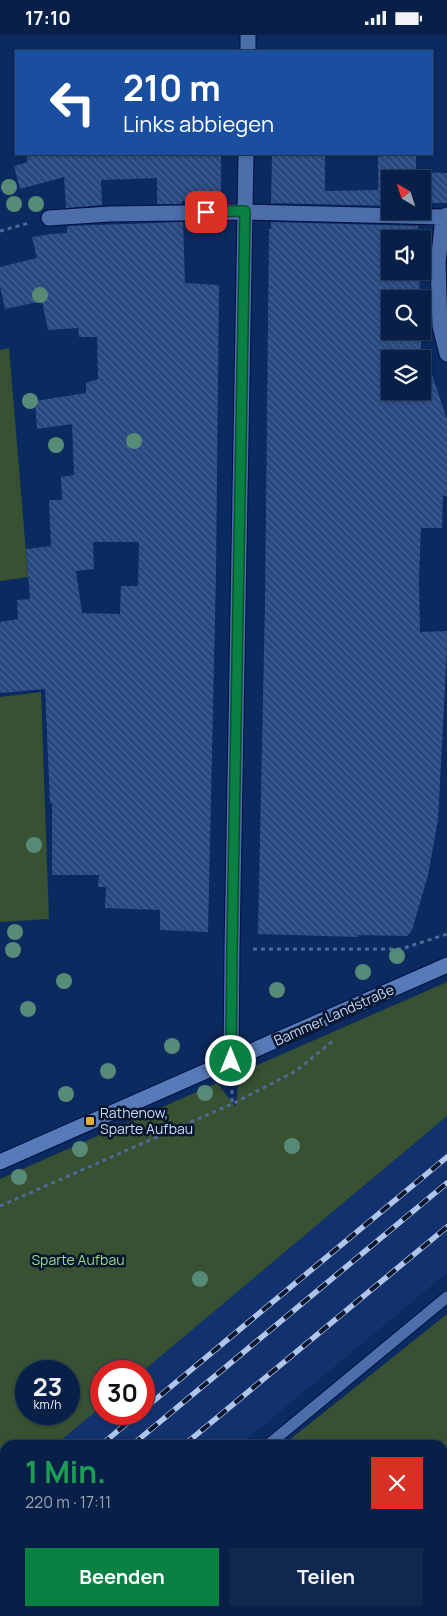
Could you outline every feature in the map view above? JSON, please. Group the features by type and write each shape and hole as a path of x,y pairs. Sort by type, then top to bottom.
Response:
{"main road":[{"name":"Bammer Landstraße","path":"0,1162 447,965"}],"street":[{"path":"248,35 248,50"},
{"path":"231,1061 246,155"},
{"path":"49,218 110,214 245,211 445,216 438,272 440,326 447,353"}],"lane":[{"path":"274,1440 447,1297"}],"path":[{"path":"0,231 49,218"},
{"path":"278,949 401,949 447,934"},
{"path":"0,1206 232,1104 296,1071 339,1036"}],"shaded area":[{"path":"447,1116 447,1273 246,1440 61,1440 90,1416 90,1425 155,1425 155,1361"}],"green space":[{"path":"9,348 28,577 0,581 0,350"},
{"path":"41,692 49,919 0,922 0,697"},
{"name":"Sparte Aufbau","path":"447,982 447,1116 155,1361 90,1360 90,1416 80,1424 80,1360 15,1360 15,1425 79,1425 61,1440 0,1440 0,1179 217,1083 236,1107 239,1073"},
{"path":"447,1314 447,1440 289,1440"}],"building":[{"path":"26,155 221,155 221,201 182,201 182,204 157,204 157,178 101,180 102,205 66,208 64,177 20,189 14,166 28,162"},
{"path":"272,155 325,155 325,191 378,190 378,155 416,155 416,170 381,170 381,206 271,203"},
{"path":"431,172 447,173 447,203 431,203"},
{"path":"183,222 185,283 219,285 216,573 208,932 160,930 160,910 105,908 106,887 98,887 99,875 52,875 52,803 50,803 45,689 0,693 0,622 18,619 17,600 30,599 26,549 51,546 49,500 62,500 61,477 74,475 72,424 37,429 35,401 86,393 86,383 98,379 97,337 79,337 78,328 48,330 42,301 5,309 0,286 0,267 37,258 32,237 67,233 67,226","holes":["93,542 139,542 138,586 121,586 120,614 82,613 76,571 94,569"]},
{"path":"271,222 418,226 418,230 381,230 381,280 420,280 419,290 381,290 381,340 421,340 421,350 381,350 381,400 431,400 431,372 447,419 447,497 443,495 442,528 421,528 419,578 420,632 447,631 438,820 428,875 412,930 407,936 358,935 358,937 258,934 265,603 269,229 271,229"}],"railway":[{"path":"155,1400 447,1157"},
{"path":"138,1440 447,1183"},
{"path":"190,1440 447,1227"},
{"path":"107,1440 125,1425"}],"place":[{"name":"Rathenow, Sparte Aufbau","path":"90,1121"}],"route":[{"path":"206,212 245,211 231,1061"}]}
